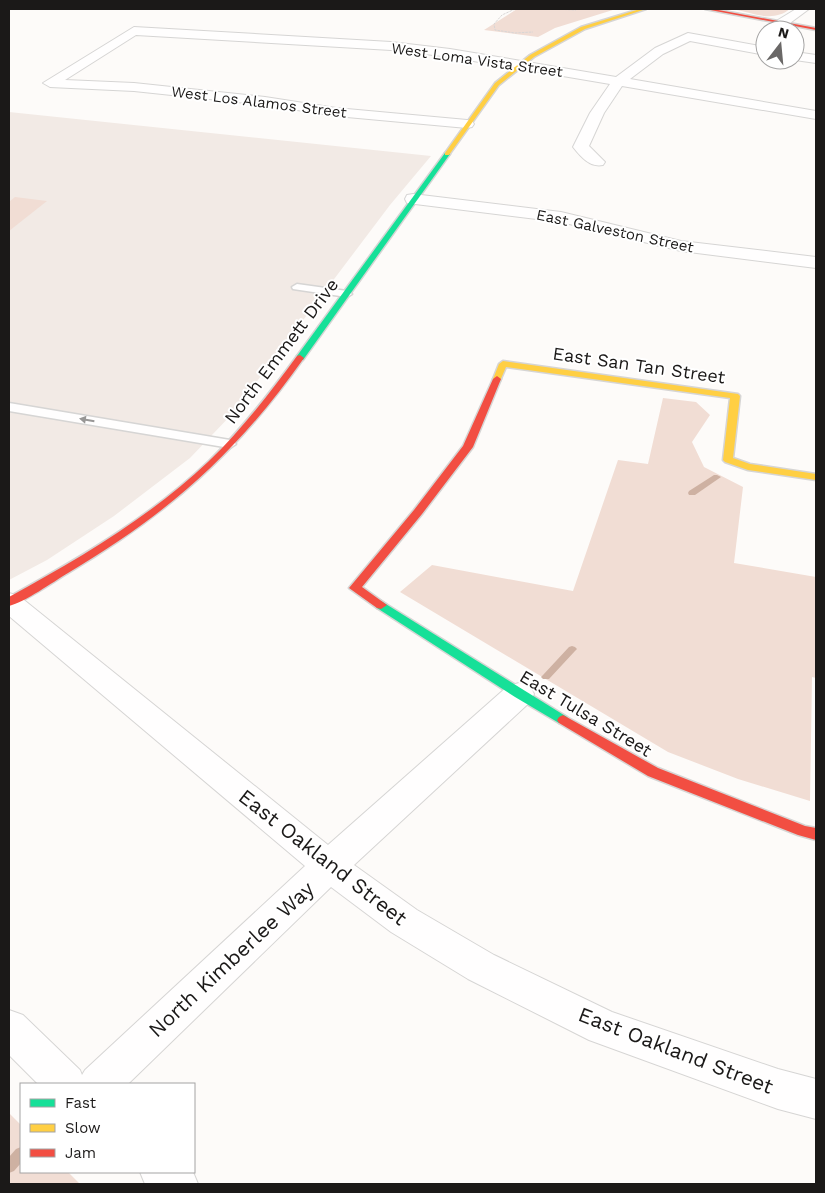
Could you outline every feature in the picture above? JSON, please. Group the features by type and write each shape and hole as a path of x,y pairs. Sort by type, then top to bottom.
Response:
{"street":[{"name":"North Emmett Drive","path":"9,602 49,582 120,535 185,487 230,444 274,394 497,84 519,65 553,41 593,23 644,9"},
{"path":"707,9 766,20"},
{"path":"786,20 803,9"},
{"name":"West Loma Vista Street","path":"50,83 134,31 391,46 450,53 816,115"},
{"path":"597,162 581,147 596,112 618,82 659,51 688,37 755,49"},
{"name":"West Los Alamos Street","path":"50,83 134,87 265,101 336,112 467,124"},
{"name":"East Galveston Street","path":"413,199 561,217 681,246 816,263"},
{"name":"East San Tan Street","path":"355,588 418,512 468,447 503,364 735,396 728,460 748,467 816,478"},
{"name":"East Tulsa Street","path":"355,588 520,694 653,772 803,831 816,834"},
{"name":"East Oakland Street","path":"9,602 329,866 404,921 481,967 604,1027 778,1089 816,1099"},
{"name":"North Kimberlee Way","path":"100,1083 329,866 520,694"},
{"path":"9,1028 65,1083"},
{"path":"163,1173 176,1184"}],"lane":[{"path":"297,287 347,294"},
{"path":"9,407 230,444"}],"path":[{"path":"515,9 497,20 494,24 495,30 516,33 571,32"}],"shaded area":[{"path":"517,9 616,9 555,28 538,37 484,30"},
{"path":"732,9 790,9 776,15 763,16"},
{"path":"9,112 431,156 390,205 233,413 190,458 114,516 47,560 9,580"},
{"path":"15,197 47,201 9,231 9,202"},
{"path":"663,398 696,402 710,415 692,442 704,467 743,487 734,563 816,577 816,678 812,677 810,801 738,779 668,752 400,592 432,565 573,591 618,460 648,464"},
{"path":"9,1113 20,1124 20,1173 69,1173 80,1184 9,1184"}],"waterway":[{"path":"692,493 717,477"},
{"path":"546,677 572,649"},
{"path":"9,1166 20,1155"}],"traffic: fast":[{"path":"300,358 447,154"},
{"path":"381,605 519,694 563,720"}],"traffic: slow":[{"path":"447,154 497,84 532,56 583,28 644,9"},
{"path":"497,379 503,364 735,396 728,460 748,467 816,477"}],"traffic: jam":[{"path":"707,9 816,29"},
{"path":"9,602 107,545 177,495 212,463 239,434 300,358"},
{"path":"381,605 355,588 418,512 468,447 497,379"},
{"path":"563,720 653,772 803,831 816,834"}]}
